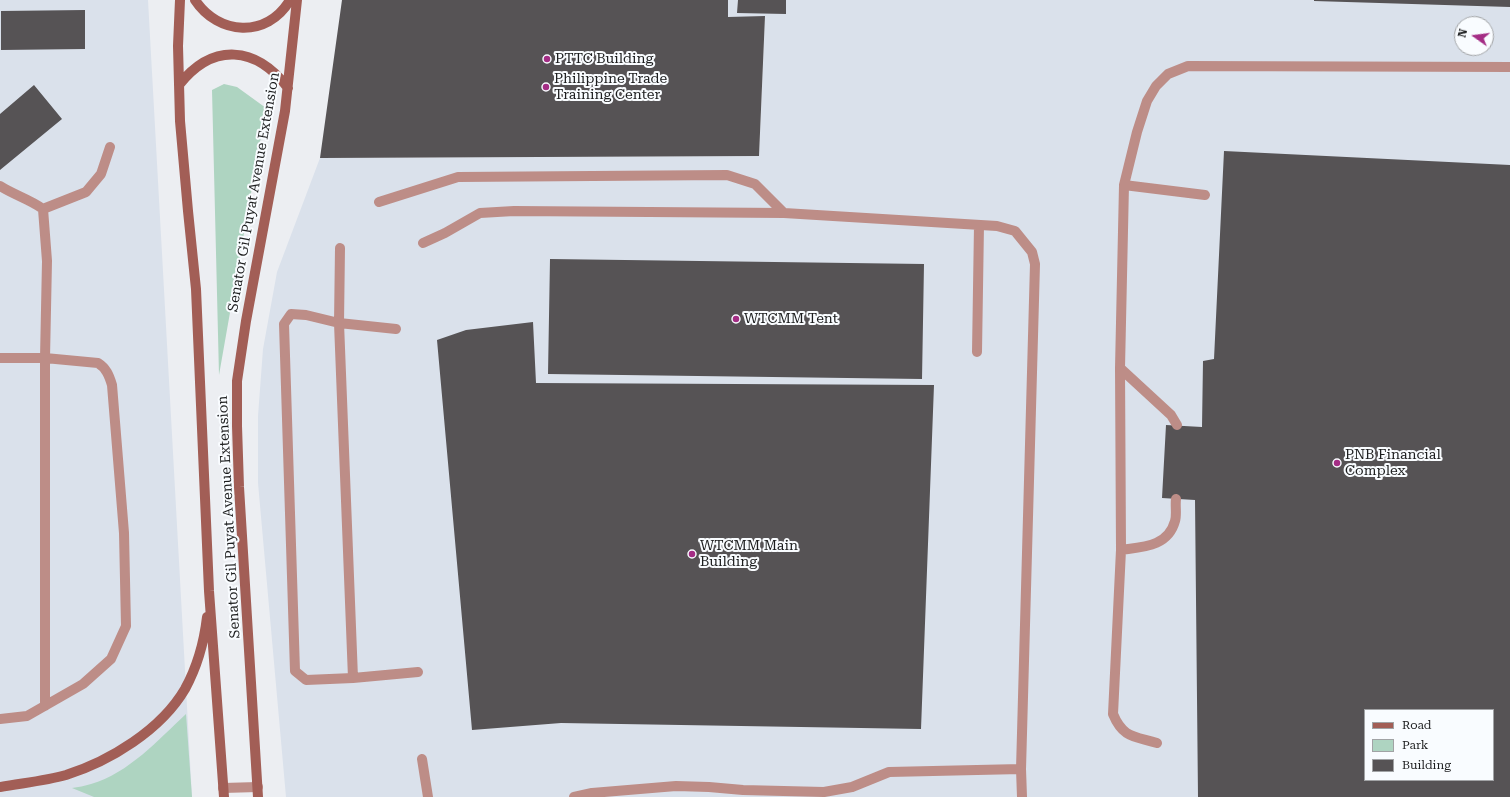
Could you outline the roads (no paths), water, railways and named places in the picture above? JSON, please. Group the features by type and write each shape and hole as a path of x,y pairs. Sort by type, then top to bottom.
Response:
{"main road":[{"name":"Senator Gil Puyat Avenue Extension","path":"180,0 179,85 184,166 196,289 209,591 223,792"},
{"path":"195,0 206,13 223,25 241,28 254,27 268,22 282,11 290,0"},
{"name":"Senator Gil Puyat Avenue Extension","path":"258,792 239,487 237,381 246,321 272,184 288,88 297,0"},
{"path":"179,85 185,77 201,64 219,56 238,55 264,64 280,78 288,88"},
{"path":"0,787 65,775 95,764 117,752 153,726 167,713 184,690 197,665 206,624 209,591"}],"lane":[{"path":"1157,743 1127,734 1118,725 1113,714 1121,550 1120,368 1124,185 1137,132 1147,101 1156,86 1168,74 1188,66 1510,67"},
{"path":"43,209 86,192 101,174 110,147"},
{"path":"380,202 458,177 728,175 755,184 784,213"},
{"path":"1124,185 1205,195"},
{"path":"0,186 18,196 32,201 43,209 47,261 45,358 45,706"},
{"path":"423,243 446,233 480,213 514,211 784,213 997,226 1015,230 1032,252 1035,264 1021,769 1022,797"},
{"path":"977,352 979,225"},
{"path":"340,248 339,322 353,678"},
{"path":"396,329 291,314 284,324 295,671 306,680 353,678 418,672"},
{"path":"0,358 45,358 98,363 103,366 110,378 112,385 124,533 126,626 111,659 83,684 27,716 0,719"},
{"path":"1120,368 1171,415 1177,425"},
{"path":"1121,550 1156,544 1168,534 1175,521 1176,499"},
{"path":"422,759 428,797"},
{"path":"574,797 676,786 743,790 824,792 852,786 889,772 1021,769"},
{"path":"852,786 853,797"},
{"path":"223,792 258,792"}],"place":[{"name":"PTTC Building","path":"547,59"},
{"name":"Philippine Trade Training Center","path":"546,87"},
{"name":"WTCMM Tent","path":"736,319"},
{"name":"PNB Financial Complex","path":"1337,463"},
{"name":"WTCMM Main Building","path":"692,554"}]}
